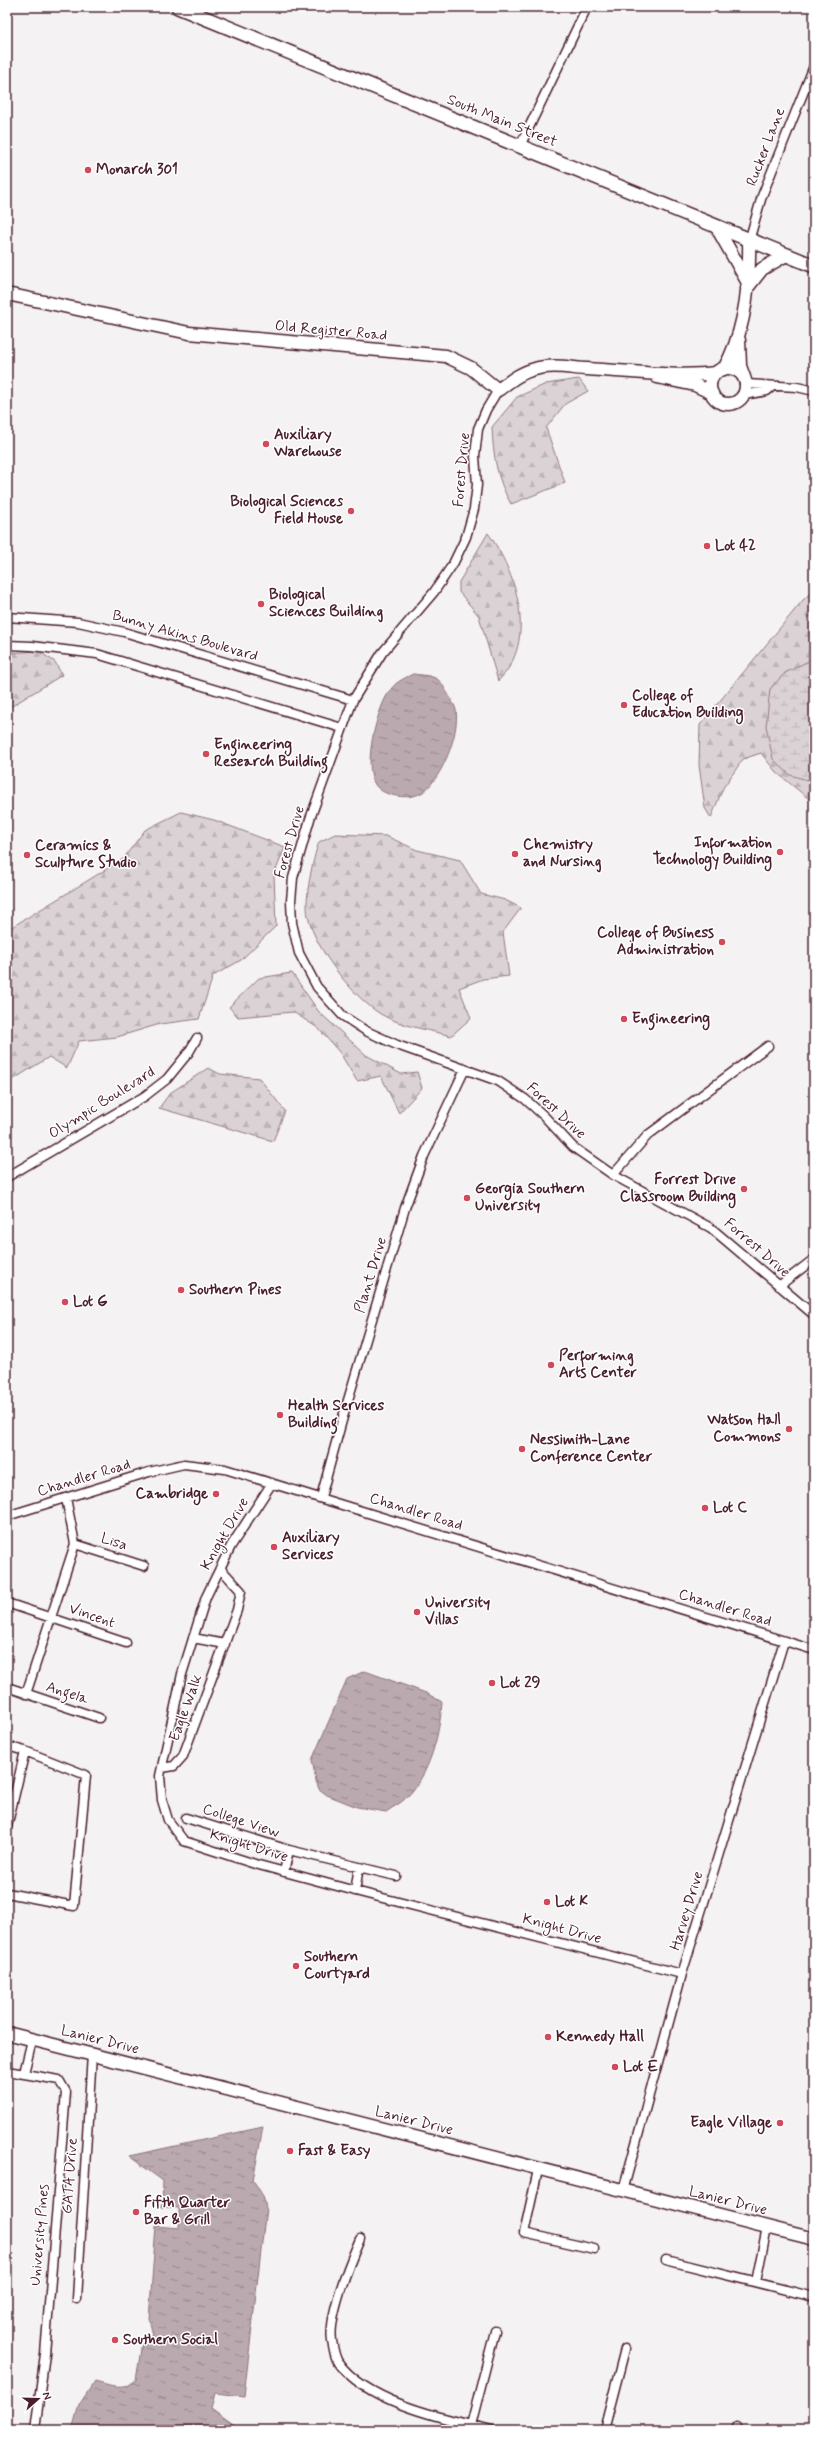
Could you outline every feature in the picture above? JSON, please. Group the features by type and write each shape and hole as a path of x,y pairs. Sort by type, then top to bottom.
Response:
{"main road":[{"name":"South Main Street","path":"178,7 814,266"}],"street":[{"path":"520,146 587,7"},
{"name":"Rucker Lane","path":"749,240 762,196 814,66"},
{"path":"716,226 747,285"},
{"path":"640,373 678,383 695,385 712,393 718,401 727,404 737,402 745,386 740,366 739,333 747,285 749,240"},
{"path":"747,285 762,269 786,255"},
{"name":"Old Register Road","path":"7,294 189,333 446,356 471,368 498,390"},
{"path":"712,393 711,382 720,371 739,333"},
{"path":"498,390 521,374 535,369 552,367 640,373 702,375 720,371 735,370 745,386 767,391 773,386 797,387 814,391"},
{"name":"Forest Drive","path":"498,390 486,410 478,429 475,456 477,485 474,509 466,537 453,564 434,592 382,653 353,700 342,728 310,819 293,878 291,901 292,923 299,953 317,987 343,1016 366,1031 397,1045 498,1080 524,1099 573,1147 613,1175"},
{"name":"Bunny Akins Boulevard","path":"7,617 78,622 124,632 353,700"},
{"path":"7,646 32,646 97,654 342,728"},
{"name":"Olympic Boulevard","path":"7,1176 145,1096 167,1079 189,1052 197,1038"},
{"path":"613,1175 648,1135 768,1046"},
{"name":"Plant Drive","path":"321,1497 343,1417 405,1208 424,1156 465,1069"},
{"name":"Forrest Drive","path":"613,1175 711,1228 814,1315"},
{"path":"779,1286 814,1259"},
{"name":"Chandler Road","path":"7,1516 149,1472 184,1464 225,1469 321,1497 814,1650"},
{"name":"Knight Drive","path":"272,1483 231,1546 206,1597 182,1674 160,1776 162,1800 168,1820 184,1841 284,1872 355,1891 682,1974"},
{"path":"26,1694 75,1544 66,1498"},
{"name":"Lisa","path":"75,1544 144,1566"},
{"name":"Eagle Walk","path":"162,1768 174,1766 183,1756 237,1610 241,1591 220,1568"},
{"name":"Vincent","path":"7,1603 126,1643"},
{"path":"193,1638 225,1644"},
{"name":"Harvey Drive","path":"623,2192 682,1974 784,1641"},
{"name":"Angela","path":"7,1687 99,1718"},
{"path":"7,1746 25,1751 86,1775 74,1906 7,1893"},
{"path":"7,1827 25,1751"},
{"name":"College View","path":"186,1818 289,1850 396,1876"},
{"name":"College View","path":"284,1872 289,1850"},
{"path":"355,1891 359,1867"},
{"name":"Lanier Drive","path":"7,2034 92,2054 623,2192 814,2239"},
{"path":"24,2073 32,2040"},
{"name":"GATA Drive","path":"77,2299 92,2054"},
{"name":"University Pines","path":"7,2071 59,2080 66,2092 45,2354 35,2430"},
{"path":"538,2170 524,2233 594,2249"},
{"path":"756,2282 767,2227"},
{"path":"360,2239 349,2265 333,2321 332,2340 338,2361 354,2377 376,2393 391,2400 405,2406 492,2430"},
{"path":"666,2260 814,2298"},
{"path":"471,2425 495,2331"},
{"path":"604,2430 625,2349"}],"green space":[{"path":"579,379 588,391 565,404 546,428 565,483 511,504 499,476 493,447 492,427 517,397 546,384"},
{"path":"488,533 507,567 514,586 519,607 520,627 518,646 510,665 498,681 479,616 459,592 459,582"},
{"path":"814,590 814,803 776,772 761,753 743,759 723,788 711,818 705,808 699,765 700,725 803,600"},
{"path":"38,651 55,662 62,675 7,709 7,653"},
{"path":"814,658 814,782 790,775 773,759 766,726 770,689 785,673"},
{"path":"181,812 214,820 285,847 274,875 276,926 241,960 213,976 199,1019 160,1024 117,1037 79,1041 67,1068 49,1057 14,1079 7,1075 7,930 123,859 145,830"},
{"path":"335,834 386,836 417,850 460,860 481,894 505,900 521,908 503,932 509,976 483,979 459,988 471,1018 451,1036 402,1023 386,1017 375,1010 362,1000 338,973 319,943 312,929 308,916 308,889 314,858 319,842"},
{"path":"292,973 319,1012 366,1055 401,1074 417,1072 422,1088 399,1113 381,1076 357,1081 340,1053 318,1028 293,1012 238,1017 229,1007 259,978"},
{"path":"208,1068 220,1074 259,1078 285,1111 273,1141 159,1108 170,1093"}],"water":[{"path":"413,674 430,676 439,680 455,706 457,720 448,754 437,777 423,792 407,797 394,796 383,792 373,781 370,769 372,740 380,710 391,689 401,680"},
{"path":"365,1671 426,1693 442,1702 436,1740 421,1778 406,1798 386,1812 357,1807 327,1795 319,1789 312,1760 347,1679"},
{"path":"263,2127 253,2180 263,2196 266,2208 244,2396 215,2393 211,2409 240,2430 72,2430 79,2405 95,2381 121,2386 136,2380 142,2343 153,2335 149,2319 156,2226 179,2228 179,2208 162,2207 163,2181 129,2156"}],"place":[{"name":"Monarch 301","path":"88,170"},
{"name":"Auxiliary Warehouse","path":"266,444"},
{"name":"Biological Sciences Field House","path":"351,511"},
{"name":"Lot 42","path":"707,546"},
{"name":"Biological Sciences Building","path":"261,604"},
{"name":"College of Education Building","path":"624,705"},
{"name":"Engineering Research Building","path":"206,754"},
{"name":"Information Technology Building","path":"780,852"},
{"name":"Chemistry and Nursing","path":"515,854"},
{"name":"Ceramics & Sculpture Studio","path":"27,855"},
{"name":"College of Business Administration","path":"722,942"},
{"name":"Engineering","path":"624,1019"},
{"name":"Forrest Drive Classroom Building","path":"744,1189"},
{"name":"Georgia Southern University","path":"467,1198"},
{"name":"Southern Pines","path":"181,1290"},
{"name":"Lot G","path":"65,1302"},
{"name":"Performing Arts Center","path":"551,1365"},
{"name":"Health Services Building","path":"280,1415"},
{"name":"Watson Hall Commons","path":"789,1429"},
{"name":"Nessimith-Lane Conference Center","path":"522,1449"},
{"name":"Cambridge","path":"216,1494"},
{"name":"Lot C","path":"705,1508"},
{"name":"Auxiliary Services","path":"274,1547"},
{"name":"University Villas","path":"417,1612"},
{"name":"Lot 29","path":"492,1683"},
{"name":"Lot K","path":"547,1902"},
{"name":"Southern Courtyard","path":"296,1966"},
{"name":"Kennedy Hall","path":"548,2037"},
{"name":"Lot E","path":"615,2067"},
{"name":"Eagle Village","path":"780,2123"},
{"name":"Fast & Easy","path":"290,2151"},
{"name":"Fifth Quarter Bar & Grill","path":"136,2212"},
{"name":"Southern Social","path":"115,2340"}]}
